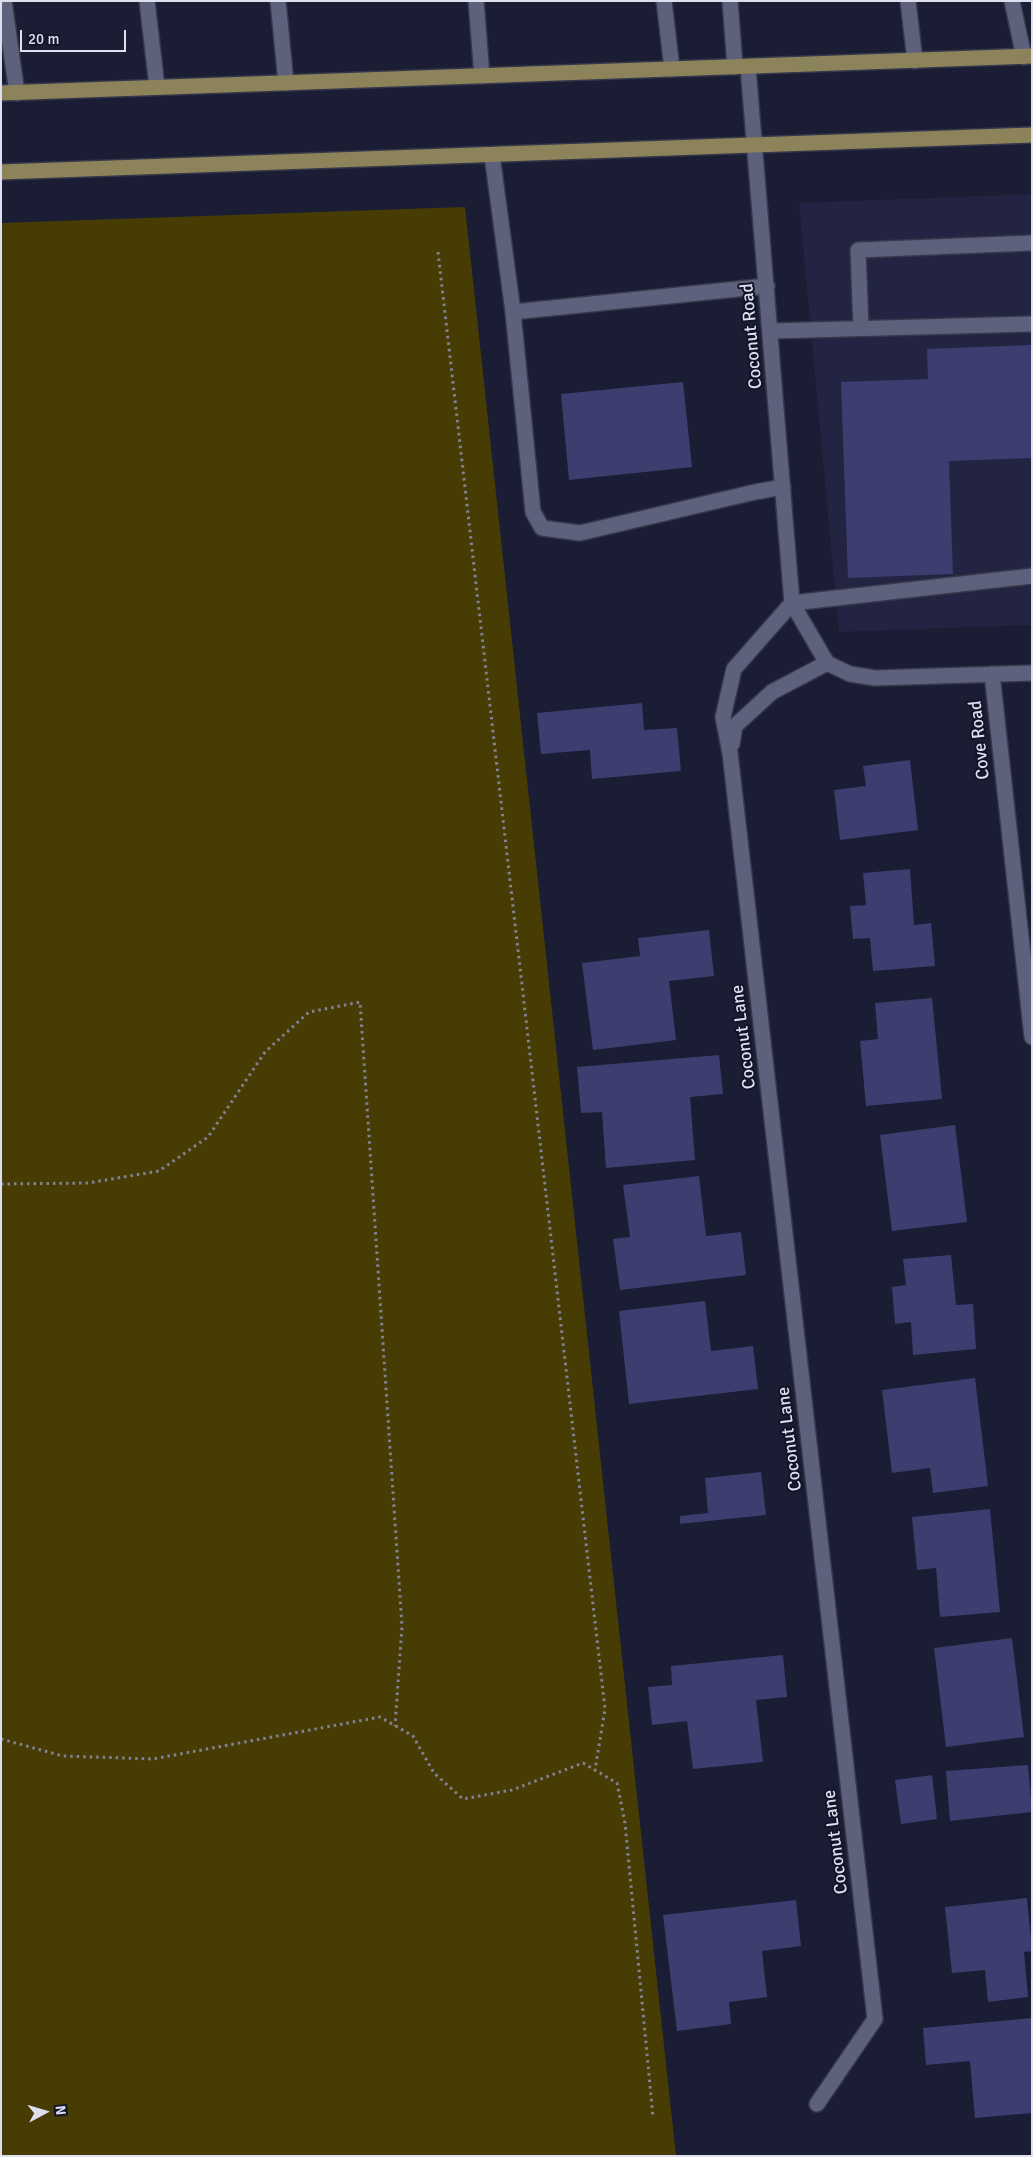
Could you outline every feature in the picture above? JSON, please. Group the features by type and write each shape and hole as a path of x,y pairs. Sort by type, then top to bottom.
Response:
{"main road":[{"path":"1,93 1028,56"},
{"path":"1,172 1032,135"}],"street":[{"path":"4,1 17,92"},
{"path":"147,1 157,87"},
{"path":"278,1 286,83"},
{"path":"476,1 482,76"},
{"path":"664,1 672,69"},
{"name":"Coconut Road","path":"730,1 755,145 792,603"},
{"path":"908,1 915,61"},
{"path":"1012,1 1028,56"},
{"path":"492,155 513,312 533,512 542,528 580,533 783,487"},
{"path":"861,328 858,250 1032,243"},
{"path":"513,312 767,286"},
{"path":"770,332 1032,324"},
{"path":"826,663 792,603 1032,576"},
{"name":"Coconut Lane","path":"792,603 734,669 723,717 730,753 875,2019 817,2104"},
{"name":"Coconut Lane","path":"730,753 735,726 772,692 826,663"},
{"name":"Cove Road","path":"826,663 850,674 876,678 992,674 1032,1037"},
{"path":"992,674 1032,673"}],"path":[{"path":"438,252 605,1709 595,1770"},
{"path":"1,1184 88,1183 159,1171 208,1137 264,1052 309,1012 360,1002 402,1626 394,1726"},
{"path":"1,1739 64,1756 153,1759 380,1717 413,1736 434,1773 463,1798 512,1790 583,1763 617,1783 625,1823 653,2117"}],"shaded area":[{"path":"1032,194 1032,625 839,632 799,203"},
{"path":"465,207 676,2156 1,2156 1,223"}],"building":[{"path":"1032,345 1032,458 949,461 953,574 848,578 841,382 928,379 927,349"},
{"path":"683,382 692,467 569,480 561,394"},
{"path":"642,703 644,730 677,728 681,771 592,779 590,750 541,754 537,713"},
{"path":"910,760 918,830 840,840 834,790 866,786 863,766"},
{"path":"910,869 914,925 931,923 935,966 873,971 870,938 853,939 850,906 866,905 863,873"},
{"path":"709,930 714,976 669,981 676,1040 593,1050 582,963 640,956 638,938"},
{"path":"932,998 942,1099 866,1106 860,1041 878,1039 875,1003"},
{"path":"719,1055 723,1094 690,1097 695,1160 606,1168 602,1112 581,1113 577,1067"},
{"path":"955,1125 967,1222 892,1231 880,1135"},
{"path":"699,1176 706,1236 741,1232 746,1275 620,1290 613,1239 630,1237 623,1185"},
{"path":"951,1255 956,1305 973,1304 976,1349 913,1355 911,1322 895,1324 892,1287 906,1285 903,1259"},
{"path":"705,1301 711,1351 753,1346 758,1389 629,1404 619,1311"},
{"path":"975,1378 988,1486 933,1493 930,1468 892,1473 882,1390"},
{"path":"761,1472 766,1515 680,1524 680,1516 708,1513 705,1478"},
{"path":"990,1509 1000,1612 940,1617 936,1568 917,1570 912,1517"},
{"path":"1012,1638 1024,1737 946,1747 934,1648"},
{"path":"783,1655 787,1697 756,1700 763,1762 693,1769 687,1721 652,1725 648,1687 672,1685 671,1666"},
{"path":"1028,1765 1032,1812 950,1821 946,1771"},
{"path":"932,1775 937,1819 901,1824 895,1780"},
{"path":"1027,1898 1032,1951 1024,1952 1028,1997 988,2002 985,1970 952,1973 945,1907"},
{"path":"796,1900 801,1946 762,1951 767,1997 729,2002 731,2024 677,2031 663,1915"},
{"path":"1032,2018 1032,2113 975,2118 970,2061 926,2065 923,2028"}]}
